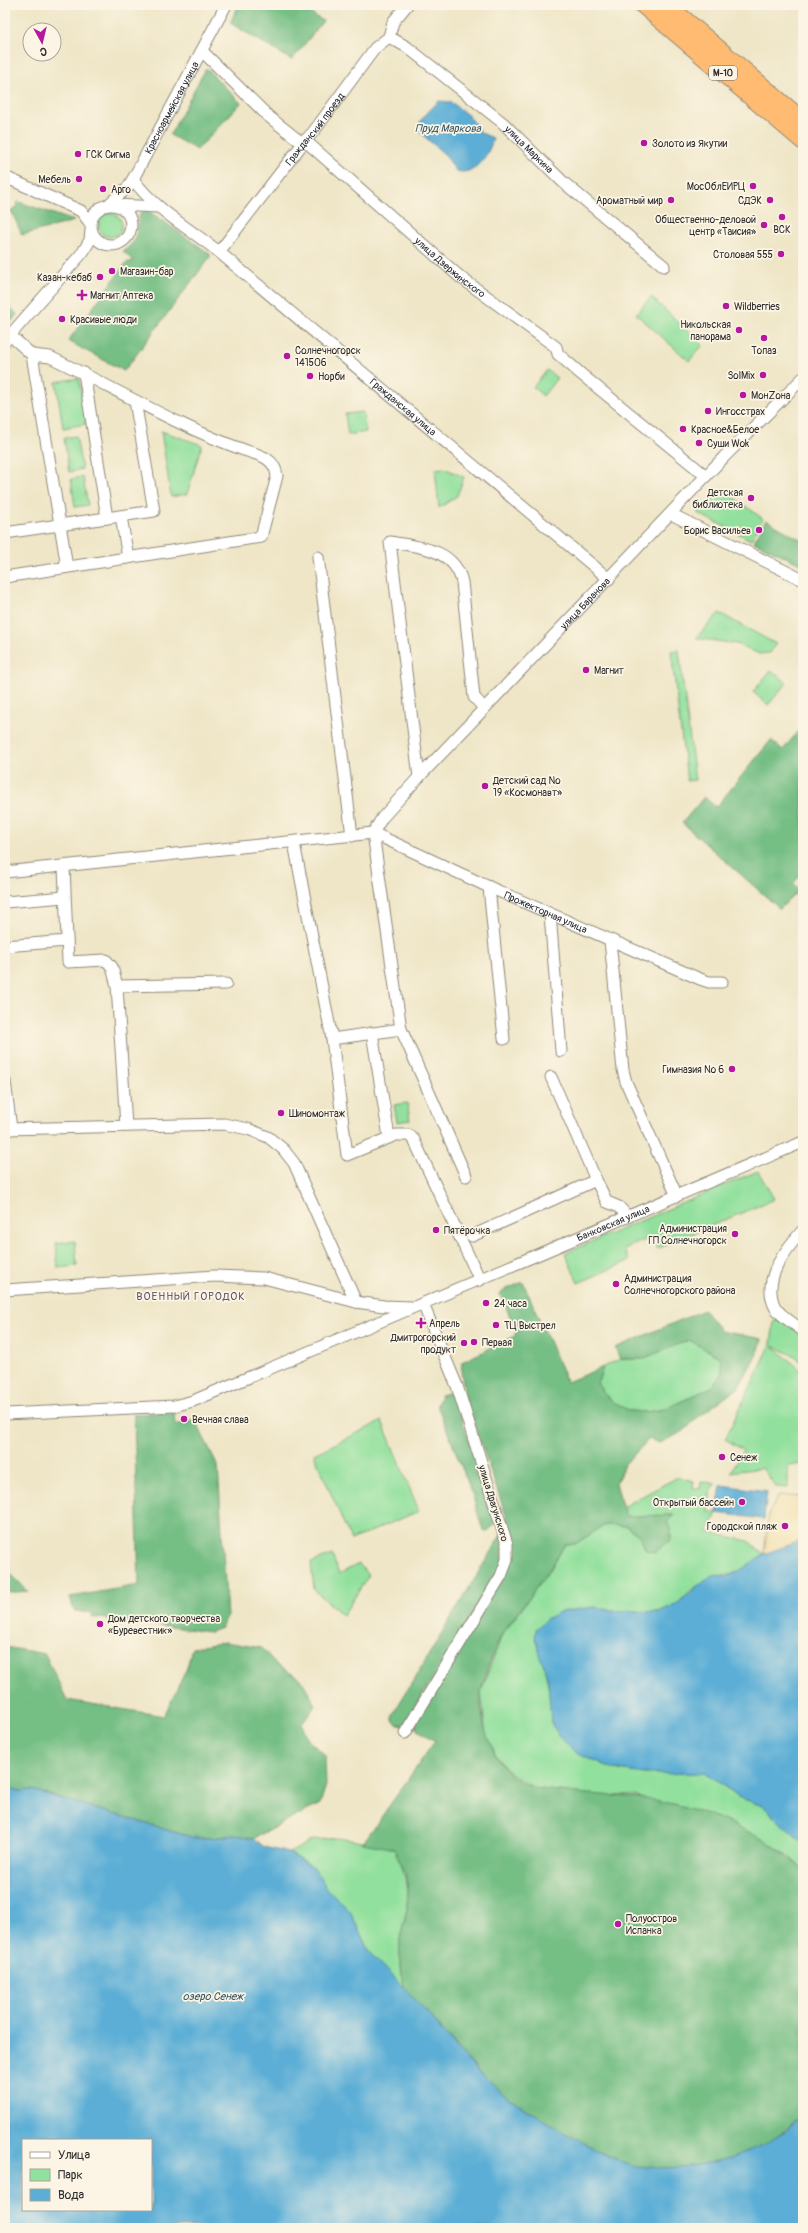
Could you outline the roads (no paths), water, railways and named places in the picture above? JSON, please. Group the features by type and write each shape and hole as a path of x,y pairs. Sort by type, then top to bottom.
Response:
{"highway":[{"name":"М-10","path":"643,5 803,141"},
{"name":"М-10","path":"667,5 803,121"}],"street":[{"name":"Красноармейская улица","path":"112,205 131,183 226,5"},
{"name":"Гражданский проезд","path":"219,252 314,131 375,48 389,37 393,22 407,5"},
{"name":"улица Маркина","path":"389,37 407,47 503,123 563,182 664,266"},
{"name":"улица Дзержинского","path":"202,51 268,116 296,139 310,144 460,277 556,346 558,354 581,374 706,476"},
{"path":"5,177 81,211 97,210 112,205 124,209 129,213"},
{"name":"Гражданская улица","path":"131,183 159,207 219,252 609,579"},
{"path":"83,252 105,244 117,244 127,237 131,226 129,213 131,183"},
{"path":"129,213 144,205 159,207"},
{"path":"129,213 144,205"},
{"path":"5,577 261,537 277,476 274,466 267,458 206,436 50,357 32,355 8,338 83,252 90,240 91,227 97,210"},
{"path":"81,211 98,240 105,244"},
{"path":"32,355 67,567"},
{"path":"84,373 107,518"},
{"name":"улица Баранова","path":"373,833 382,818 484,708 706,476 803,378"},
{"path":"5,533 154,511 135,401"},
{"path":"683,501 681,512 686,522"},
{"path":"671,514 803,580"},
{"path":"121,516 128,558"},
{"path":"419,777 390,542 431,549 450,559 456,565 462,582 474,697 484,708"},
{"path":"318,557 352,836"},
{"path":"5,872 64,867 373,833 401,1029 466,1176"},
{"name":"Прожекторная улица","path":"373,833 610,941 700,979 709,982 722,982"},
{"path":"294,842 332,1039 347,1155 389,1137 402,1134 409,1135 414,1140 480,1280"},
{"path":"64,867 68,962 106,960 112,966 117,986 126,1126"},
{"path":"489,887 504,1039"},
{"path":"5,902 65,897"},
{"path":"550,914 561,1051"},
{"path":"5,946 67,941"},
{"path":"610,941 623,1070 626,1082 676,1196"},
{"path":"117,986 226,984"},
{"path":"332,1039 401,1029"},
{"path":"372,1033 389,1137"},
{"path":"552,1076 596,1180 607,1202 619,1207 628,1217"},
{"path":"5,1081 8,1129 213,1123 248,1129 268,1137 283,1149 294,1163 356,1302"},
{"name":"Банковская улица","path":"5,1414 174,1406 187,1403 803,1142"},
{"path":"472,1236 596,1180"},
{"path":"803,1230 777,1266 771,1288 776,1308 803,1331"},
{"path":"5,1290 215,1276 264,1278 356,1302 384,1306 420,1305"},
{"name":"улица Драгунского","path":"405,1733 501,1576 507,1555 507,1544 457,1386 420,1305"}],"water":[{"name":"Пруд Маркова","path":"439,101 450,102 455,105 470,117 481,133 493,138 485,157 475,167 469,170 463,172 456,171 445,155 427,139 419,129 423,118"},
{"name":"Открытый бассейн","path":"721,1485 767,1491 764,1519 717,1513"},
{"path":"803,1540 803,1843 763,1806 741,1798 705,1773 644,1774 614,1769 574,1751 560,1737 551,1723 548,1680 535,1638 536,1629 546,1619 559,1612 595,1607 609,1610 659,1612 678,1603 706,1579 716,1575 725,1577 736,1573 764,1554"},
{"name":"озеро Сенеж","path":"5,1784 18,1791 33,1790 194,1838 212,1838 234,1835 254,1838 264,1847 289,1853 313,1867 327,1888 350,1911 368,1950 423,2008 466,2059 496,2088 526,2109 608,2157 635,2166 661,2168 693,2166 730,2158 765,2144 786,2131 803,2113 803,2228 5,2228"}],"place":[{"name":"Золото из Якутии","path":"644,143"},
{"name":"ГСК Сигма","path":"78,154"},
{"name":"Мебель","path":"79,179"},
{"name":"МосОблЕИРЦ","path":"753,186"},
{"name":"Арго","path":"103,189"},
{"name":"Ароматный мир","path":"671,200"},
{"name":"СДЭК","path":"770,200"},
{"name":"ВСК","path":"782,217"},
{"name":"Общественно-деловой центр «Таисия»","path":"764,225"},
{"name":"Столовая 555","path":"781,254"},
{"name":"Магазин-бар","path":"112,271"},
{"name":"Казан-кебаб","path":"100,277"},
{"name":"Магнит Аптека","path":"82,295"},
{"name":"Wildberries","path":"726,306"},
{"name":"Красивые люди","path":"62,319"},
{"name":"Никольская панорама","path":"739,330"},
{"name":"Топаз","path":"764,338"},
{"name":"Солнечногорск 141506","path":"287,356"},
{"name":"SolMix","path":"763,375"},
{"name":"Норби","path":"310,376"},
{"name":"МонZона","path":"743,395"},
{"name":"Ингосстрах","path":"708,411"},
{"name":"Красное&Белое","path":"683,429"},
{"name":"Суши Wok","path":"699,443"},
{"name":"Детская библиотека","path":"751,498"},
{"name":"Борис Васильев","path":"759,530"},
{"name":"Магнит","path":"586,670"},
{"name":"Детский сад № 19 «Космонавт»","path":"485,786"},
{"name":"Гимназия № 6","path":"732,1069"},
{"name":"Шиномонтаж","path":"281,1113"},
{"name":"Пятёрочка","path":"436,1230"},
{"name":"Администрация ГП Солнечногорск","path":"735,1234"},
{"name":"Администрация Солнечногорского района","path":"616,1284"},
{"name":"24 часа","path":"486,1303"},
{"name":"Апрель","path":"421,1323"},
{"name":"ТЦ Выстрел","path":"496,1325"},
{"name":"Первая","path":"474,1342"},
{"name":"Дмитрогорский продукт","path":"464,1343"},
{"name":"Вечная слава","path":"184,1419"},
{"name":"Сенеж","path":"722,1457"},
{"name":"Открытый бассейн","path":"742,1502"},
{"name":"Городской пляж","path":"785,1526"},
{"name":"Дом детского творчества «Буревестник»","path":"100,1624"},
{"name":"Полуостров Испанка","path":"618,1924"}],"district":[{"name":"ВОЕННЫЙ ГОРОДОК","path":"191,1296"}]}
